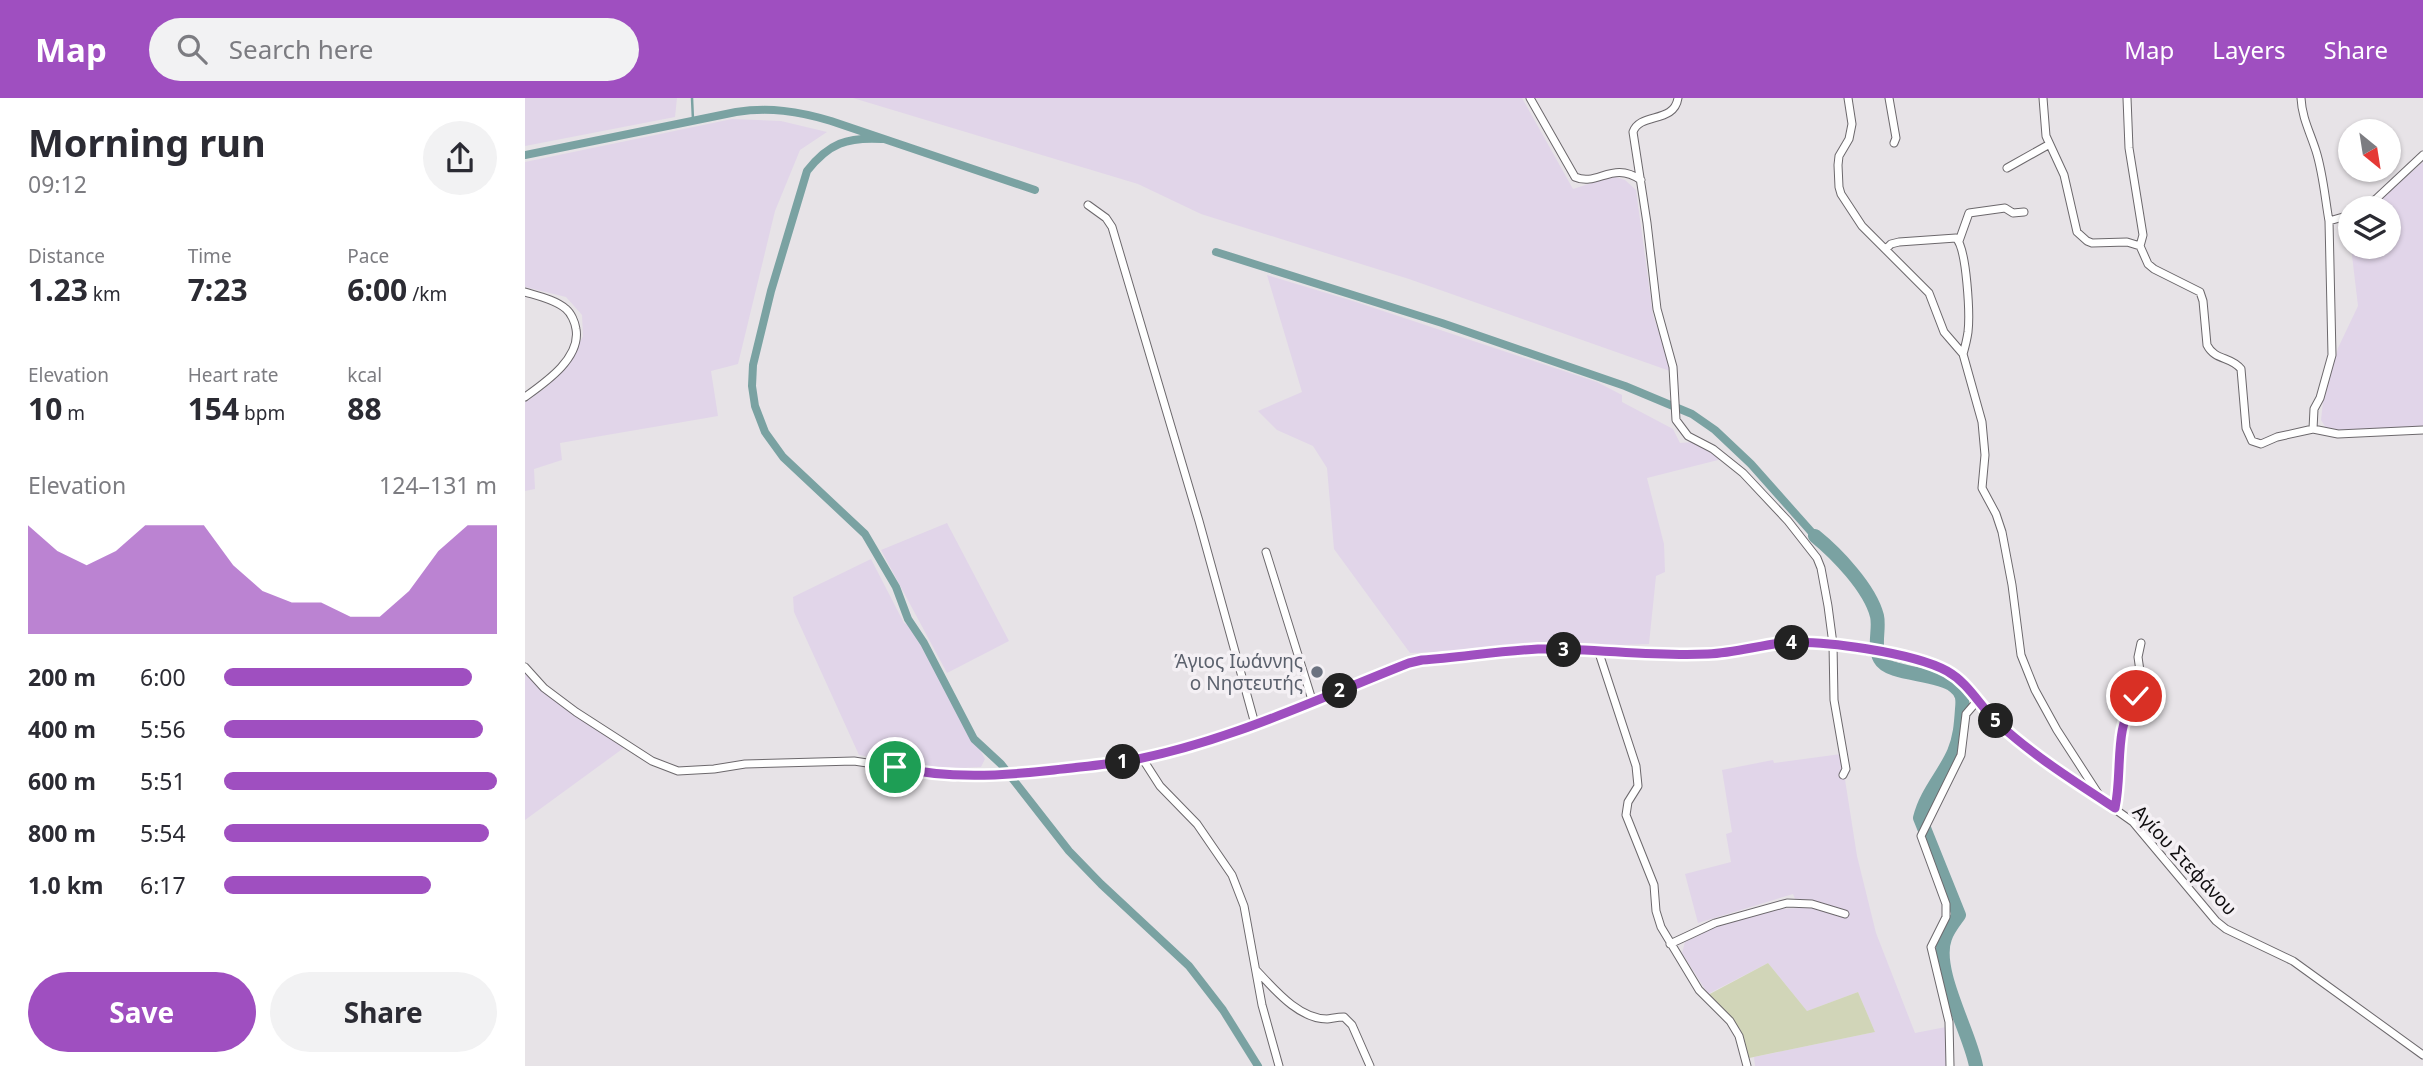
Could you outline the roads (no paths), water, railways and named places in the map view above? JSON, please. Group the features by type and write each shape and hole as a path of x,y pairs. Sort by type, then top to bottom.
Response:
{"street":[{"path":"1530,98 1575,177 1586,180 1617,172 1628,173 1641,180"},
{"path":"1678,98 1671,112 1639,124 1634,129 1658,319 1671,355 1677,420 1688,436 1713,449 1743,473 1788,521 1812,551 1821,568 1833,644 1834,700 1846,769 1843,775"},
{"path":"1848,98 1852,124 1849,139 1839,156 1839,187 1846,204 1862,226 1929,293 1944,332 1963,354 1982,422 1985,455 1982,488 2002,532 2013,584 2021,655 2035,690 2057,730 2101,799"},
{"path":"1889,98 1896,138 1894,143"},
{"path":"2043,98 2048,145 2064,174 2077,232 2092,243 2127,242 2140,246"},
{"path":"2127,98 2129,148 2143,235 2140,246 2148,264 2154,269 2200,292 2210,351 2219,357 2232,360 2241,369 2246,428 2252,440 2260,444 2277,437 2313,429 2338,434 2423,430"},
{"path":"2301,98 2304,121 2321,170 2329,221 2332,355 2314,410 2313,429"},
{"path":"2007,169 2048,145"},
{"path":"2379,196 2423,155"},
{"path":"1089,205 1106,218 1112,227 1199,521 1255,724"},
{"path":"1959,241 1969,213 2005,208 2013,213 2024,212"},
{"path":"2329,221 2338,218"},
{"path":"1886,249 1899,242 1957,238 1962,246 1964,261 1968,329 1963,354"},
{"path":"525,292 567,309 575,322 577,336 574,347 563,364 549,379 525,397"},
{"path":"1266,552 1313,703"},
{"name":"Αγίου Στεφάνου","path":"525,667 544,688 576,712 652,761 678,771 745,764 854,761 959,777 1015,775 1142,758 1255,724 1422,660 1537,649 1706,654 1783,643 1833,644 1888,654 1927,663 1947,671 1964,684 2001,726 2115,808 2143,833 2216,921 2226,929 2293,961 2423,1055"},
{"path":"2115,808 2121,737 2127,709 2136,696 2141,678 2138,657 2141,643"},
{"path":"1598,650 1639,780 1628,802 1626,815 1652,878 1658,919 1699,990 1730,1021 1739,1036 1747,1066"},
{"path":"1950,1066 1949,1022 1931,947 1946,917 1946,904 1921,836 1961,755 1966,714 1978,700"},
{"path":"1142,758 1160,786 1197,824 1232,874 1244,906 1262,1005 1279,1066"},
{"path":"1670,943 1715,923 1787,903 1812,904 1845,914"},
{"path":"1256,970 1290,1003 1307,1014 1327,1019 1345,1017 1352,1025 1370,1066"}],"waterway":[{"path":"692,98 693,120"},
{"path":"525,155 736,112 772,110 795,112 831,121 1035,190"},
{"path":"882,139 859,139 840,144 823,154 807,171 771,291 753,365 755,406 765,432 783,457 865,534 896,587 908,619 924,643 974,739 1001,764 1069,851 1189,966 1223,1010 1258,1066"},
{"path":"1216,252 1442,323 1625,386 1692,414 1715,430 1751,464 1815,536"},
{"path":"1815,536 1842,561 1873,605 1877,616 1877,649 1880,659 1893,668 1946,682 1962,696 1961,726 1956,747 1926,800 1920,818 1959,915 1945,938 1944,967 1976,1066"}],"place":[{"name":"Άγιος Ιωάννης ο Νηστευτής","path":"1317,672"}]}
